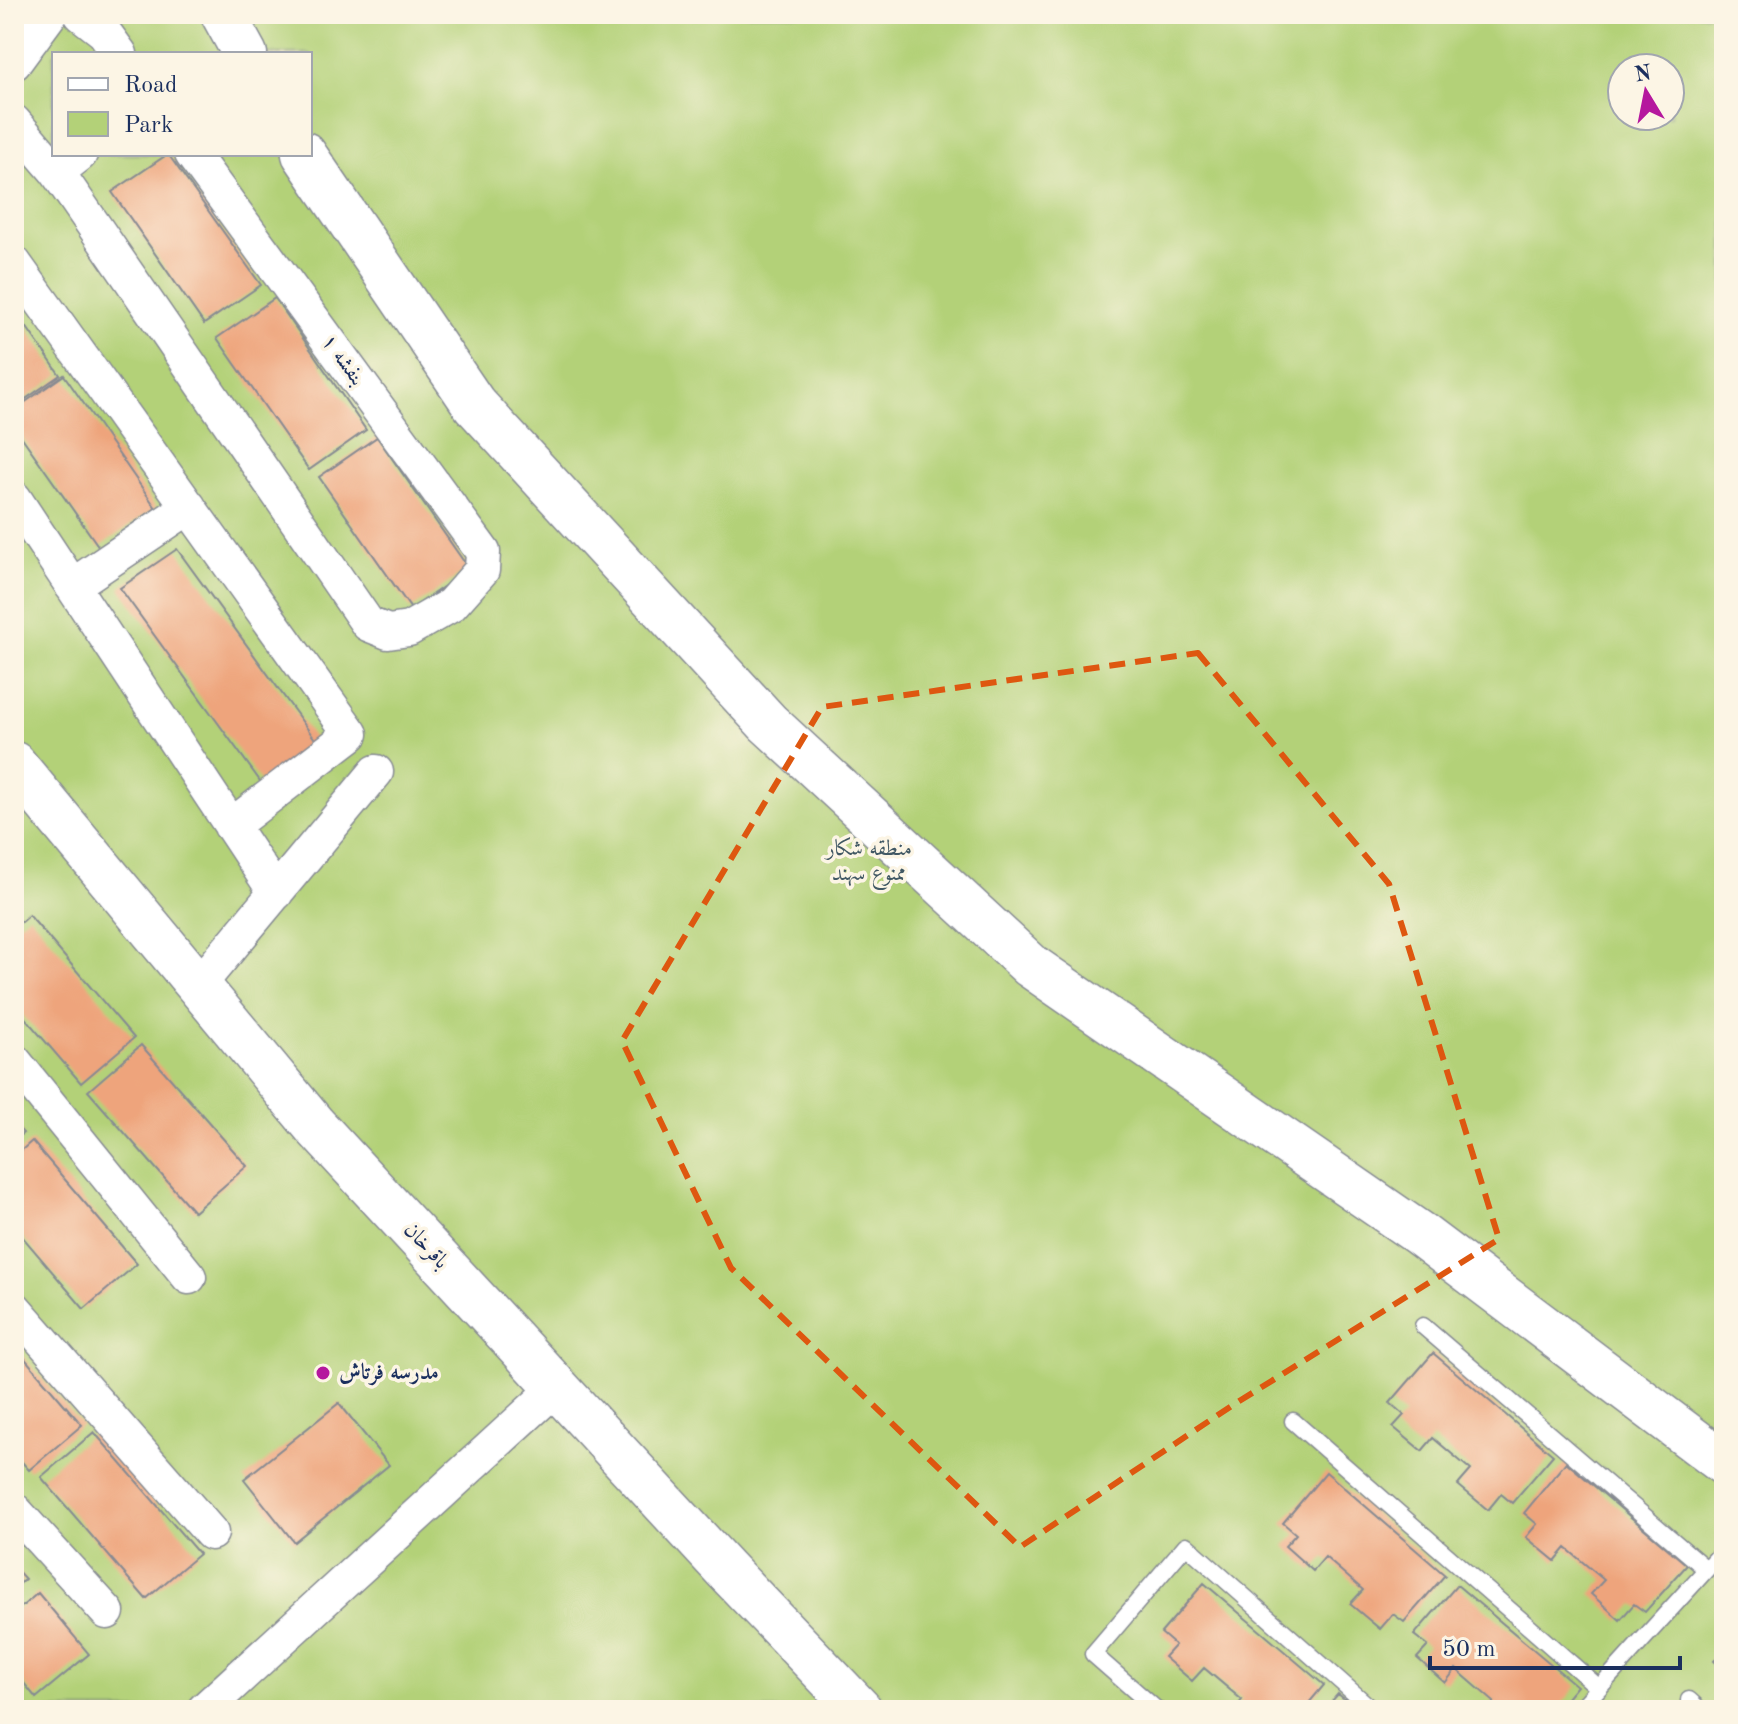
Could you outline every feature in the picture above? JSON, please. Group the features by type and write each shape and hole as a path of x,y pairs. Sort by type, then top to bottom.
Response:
{"street":[{"path":"14,63 50,14"},
{"path":"81,14 104,32 119,52"},
{"path":"223,14 244,52"},
{"path":"14,122 52,151"},
{"name":"بنفشه ۱","path":"68,163 368,624 388,632 409,629 451,605 482,570 483,552 193,156"},
{"path":"305,156 474,404 768,723 1031,966 1420,1234 1724,1463"},
{"path":"14,263 351,734 231,826"},
{"path":"14,498 276,893"},
{"path":"72,586 189,507"},
{"name":"باقرخان","path":"14,764 314,1125 860,1710"},
{"path":"198,986 376,772"},
{"path":"14,1061 189,1277"},
{"path":"14,1308 211,1533"},
{"path":"204,1710 557,1387"},
{"path":"14,1510 107,1612"}],"lane":[{"path":"1423,1326 1706,1569"},
{"path":"1293,1421 1599,1688"},
{"path":"1157,1710 1093,1654 1186,1545 1373,1710"},
{"path":"1579,1710 1724,1550"}],"highlighted area":[{"path":"1198,653 1389,884 1499,1239 1233,1405 1020,1547 731,1268 622,1041 822,707"}],"green space":[{"name":"منطقه شکار ممنوع سهند","path":"14,14 1724,14 1724,1710 14,1710"}],"building":[{"path":"169,156 261,285 204,324 112,192"},
{"path":"275,298 366,430 309,470 217,338"},
{"path":"14,309 60,375 14,407"},
{"path":"64,375 156,508 99,547 14,426 14,410"},
{"path":"377,437 469,569 411,609 319,477"},
{"path":"177,549 317,742 263,785 120,588"},
{"path":"29,915 134,1038 81,1083 14,1005 14,928"},
{"path":"141,1045 247,1166 194,1212 88,1091"},
{"path":"14,1123 23,1133 14,1140"},
{"path":"32,1141 137,1264 84,1309 14,1227 14,1157"},
{"path":"14,1346 82,1425 29,1470 14,1453"},
{"path":"1433,1353 1553,1455 1512,1503 1501,1494 1488,1510 1458,1485 1471,1470 1433,1438 1422,1451 1393,1427 1404,1415 1390,1403"},
{"path":"339,1403 389,1465 294,1542 244,1479"},
{"path":"94,1432 199,1554 146,1599 41,1477"},
{"path":"1566,1462 1687,1565 1645,1612 1634,1604 1620,1620 1591,1594 1604,1580 1566,1548 1555,1561 1526,1537 1537,1524 1524,1513"},
{"path":"1326,1472 1445,1575 1404,1622 1393,1614 1380,1629 1350,1604 1363,1590 1325,1557 1313,1571 1285,1546 1296,1534 1283,1523"},
{"path":"14,1567 25,1579 14,1589"},
{"path":"1204,1583 1324,1685 1303,1710 1234,1710 1242,1700 1204,1668 1192,1681 1164,1657 1175,1645 1161,1633"},
{"path":"1457,1585 1577,1686 1557,1710 1487,1710 1494,1702 1456,1669 1445,1683 1417,1658 1428,1646 1414,1635"},
{"path":"38,1593 89,1654 36,1698 14,1671 14,1613"},
{"path":"1724,1649 1724,1670 1714,1661"},
{"path":"1338,1694 1358,1710 1324,1710"}],"place":[{"name":"مدرسه فرتاش","path":"323,1373"}]}
